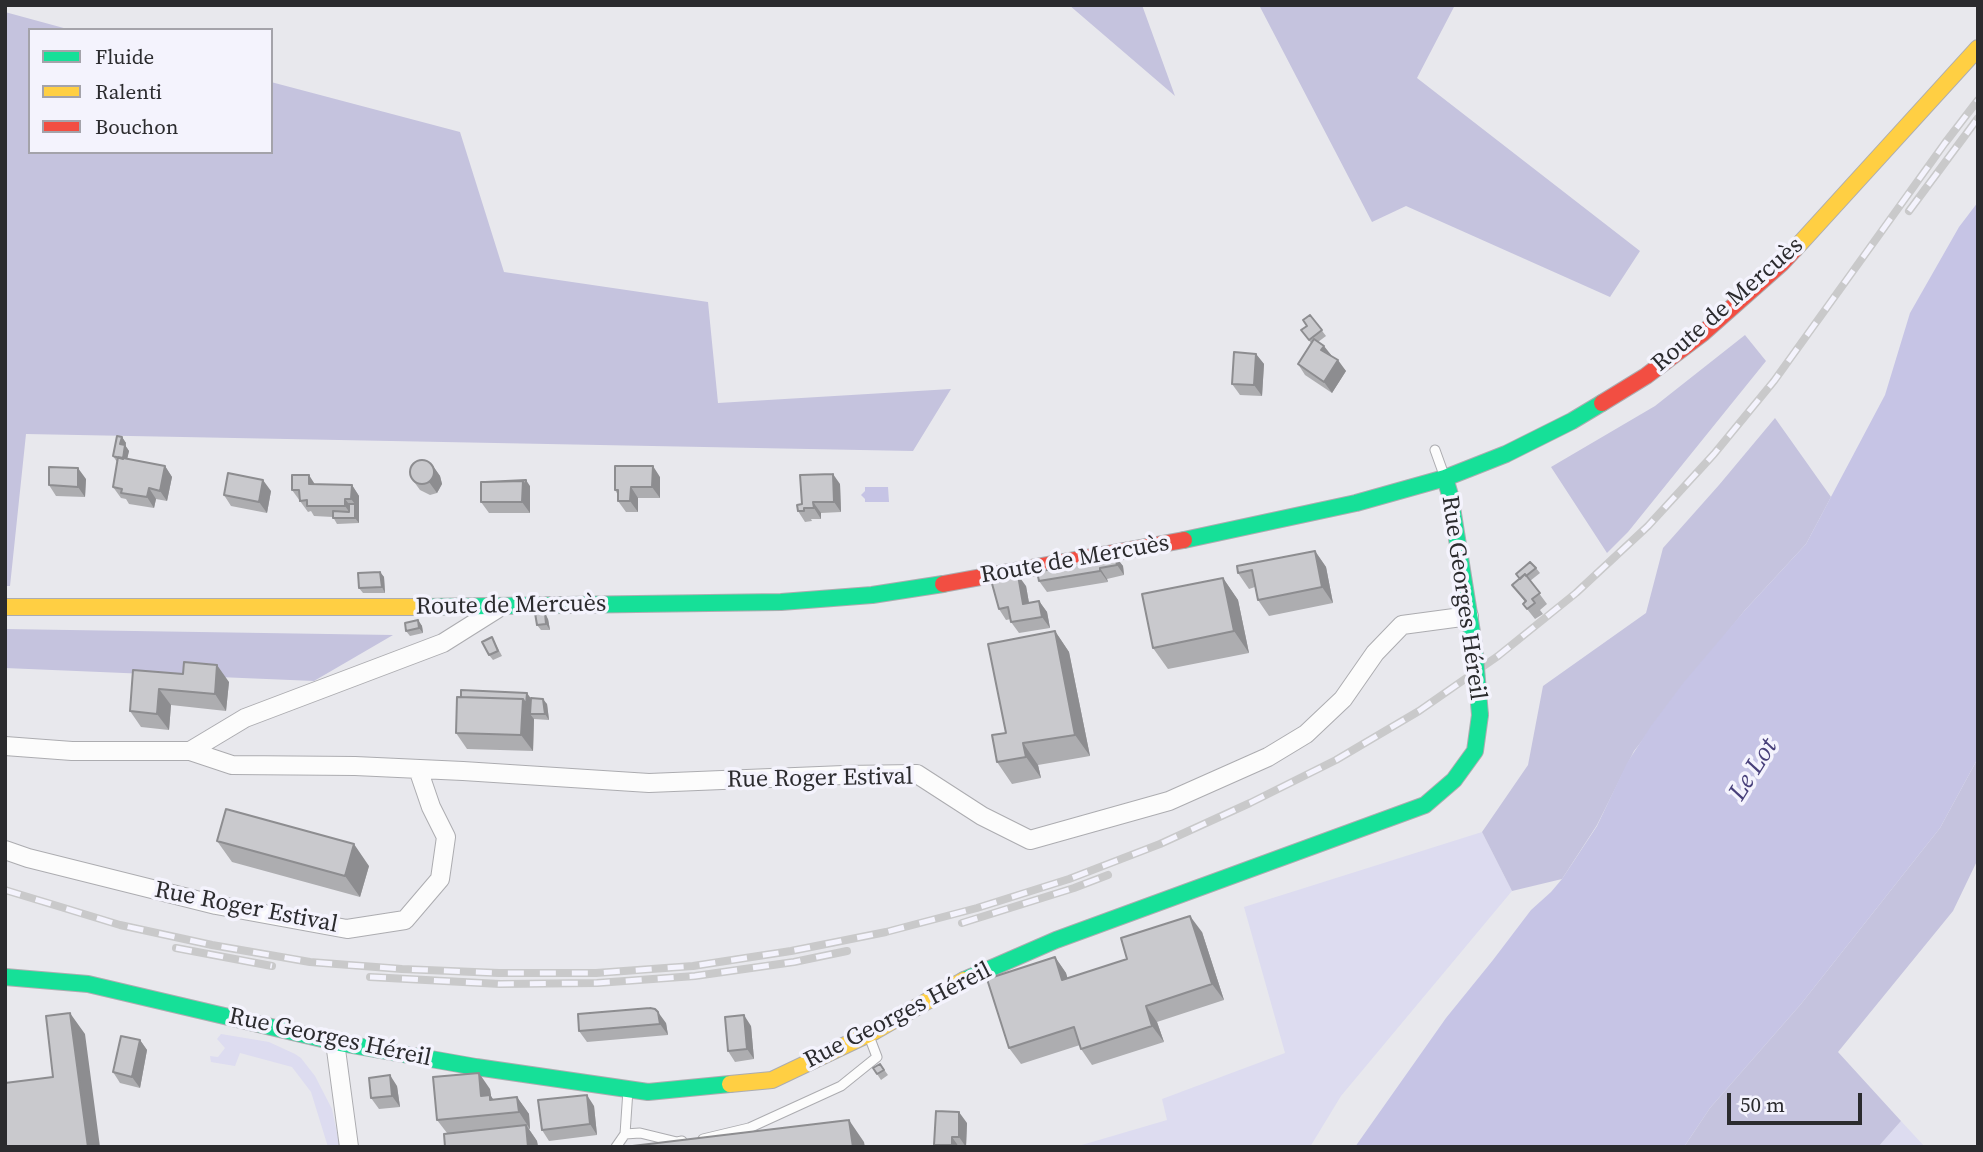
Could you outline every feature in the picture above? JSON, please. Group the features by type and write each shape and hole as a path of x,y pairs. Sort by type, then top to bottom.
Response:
{"main road":[{"name":"Route de Mercuès","path":"5,607 500,607 781,602 872,595 1220,533 1356,503 1445,478 1506,454 1572,421 1646,376 1703,333 1782,263 1978,48"},
{"name":"Rue Georges Héreil","path":"5,977 88,984 335,1042 476,1067 648,1092 772,1080 868,1034 963,980 1056,940 1424,805 1454,780 1475,751 1480,715 1474,645 1445,478"}],"street":[{"path":"190,751 245,718 443,643 500,607"},
{"name":"Rue Roger Estival","path":"5,746 72,751 190,751 232,765 418,769 649,783 917,774 982,816 1030,840 1169,801 1268,757 1306,734 1343,699 1375,653 1402,625 1469,616"},
{"name":"Rue Roger Estival","path":"5,850 216,905 347,929 405,920 440,879 446,837 430,807 418,769"},
{"path":"335,1042 349,1147"}],"lane":[{"path":"1435,450 1445,478"},
{"path":"625,1134 640,1133 677,1142 749,1128 841,1086 877,1057 868,1034"},
{"path":"616,1147 625,1134 628,1089"}],"shaded area":[{"path":"1069,5 1142,5 1175,96"},
{"path":"1259,5 1455,5 1417,78 1640,251 1610,297 1406,206 1372,222"},
{"path":"5,12 64,28 28,28 28,154 273,154 273,83 460,132 504,272 708,302 718,403 951,389 913,451 26,434 10,586 5,586"},
{"path":"1745,335 1766,361 1628,532 1607,553 1551,467 1655,406"},
{"path":"1775,418 1831,497 1806,544 1745,610 1634,751 1597,825 1562,879 1512,891 1482,832 1528,765 1543,686 1646,613 1663,548"},
{"path":"5,629 393,635 314,681 5,668"},
{"path":"1978,758 1978,859 1953,911 1838,1052 1901,1121 1878,1147 1684,1147 1710,1108 1801,1004 1940,828"},
{"path":"1482,832 1512,891 1341,1096 1310,1147 1075,1147 1167,1120 1162,1099 1285,1053 1244,907"},
{"path":"221,1034 269,1042 301,1058 315,1076 332,1109 340,1147 328,1147 311,1092 292,1067 240,1053 235,1066 211,1062 210,1056 218,1057 225,1048 217,1039"},
{"path":"1901,1121 1925,1147 1878,1147"}],"water":[{"name":"Le Lot","path":"1978,202 1978,758 1940,828 1801,1004 1710,1108 1684,1147 1355,1147 1446,1018 1531,910 1562,879 1597,826 1627,763 1651,726 1745,610 1806,544 1885,395 1910,313 1959,227"},
{"path":"865,487 888,487 889,502 865,502 861,495"}],"building":[{"path":"1310,315 1322,330 1309,340 1301,330 1307,326 1303,320"},
{"path":"1314,339 1324,346 1321,350 1338,360 1324,382 1298,364"},
{"path":"1234,352 1256,354 1254,385 1232,384"},
{"path":"117,436 122,437 120,444 125,445 123,459 113,456"},
{"path":"118,457 165,466 160,491 149,488 147,497 121,493 122,489 113,487"},
{"path":"422,460 430,464 434,472 430,480 422,484 414,480 410,472 414,464"},
{"path":"615,466 653,466 652,487 631,487 630,501 618,501"},
{"path":"49,467 78,468 78,487 49,485"},
{"path":"228,473 263,480 259,502 224,495"},
{"path":"833,474 834,502 813,502 814,508 798,511 797,505 802,504 800,475"},
{"path":"292,475 309,475 309,484 352,485 351,499 345,499 345,506 307,506 307,500 300,501 299,490 292,490"},
{"path":"523,481 522,502 481,502 481,482"},
{"path":"349,504 355,504 355,518 333,518 333,511 349,512"},
{"path":"1315,551 1322,587 1258,600 1252,570 1238,573 1237,566"},
{"path":"1115,556 1117,565 1100,568 1100,571 1039,581 1037,572"},
{"path":"1530,562 1536,568 1520,579 1516,574"},
{"path":"380,572 382,587 359,588 358,573"},
{"path":"1525,574 1540,593 1532,599 1535,603 1527,609 1523,604 1526,601 1512,585"},
{"path":"1018,575 1023,604 1039,601 1042,617 1011,622 1008,607 999,609 991,580"},
{"path":"1223,578 1234,631 1153,648 1142,594"},
{"path":"535,613 545,613 546,624 537,625"},
{"path":"418,620 419,628 406,631 405,623"},
{"path":"1055,631 1075,735 1023,743 1026,757 997,762 992,735 1006,733 988,644"},
{"path":"492,637 498,651 489,655 482,642"},
{"path":"184,662 217,665 215,694 159,689 157,714 130,711 133,670 183,674"},
{"path":"461,690 527,693 526,705 523,699 461,697"},
{"path":"457,697 523,699 521,735 456,733"},
{"path":"531,698 543,699 545,714 530,714"},
{"path":"226,809 354,844 345,876 217,841"},
{"path":"1190,916 1212,984 1146,1006 1152,1026 1081,1049 1074,1027 1009,1048 987,979 1055,957 1062,980 1127,959 1121,938"},
{"path":"650,1008 658,1012 660,1024 579,1031 578,1014"},
{"path":"70,1013 88,1147 5,1147 5,1083 53,1077 46,1016"},
{"path":"744,1015 747,1049 728,1051 725,1017"},
{"path":"121,1036 140,1040 132,1077 113,1072"},
{"path":"880,1064 884,1070 877,1074 873,1068"},
{"path":"479,1073 481,1096 490,1095 490,1100 517,1097 519,1112 437,1120 433,1077"},
{"path":"390,1075 392,1096 371,1098 369,1078"},
{"path":"587,1095 590,1124 542,1130 538,1100"},
{"path":"936,1111 959,1112 959,1137 952,1137 952,1145 934,1145"},
{"path":"849,1120 853,1147 624,1147"},
{"path":"526,1125 528,1147 445,1147 444,1134"}],"railway":[{"path":"5,890 120,925 310,962 499,973 596,973 693,966 791,951 886,932 977,908 1069,879 1160,844 1336,760 1419,711 1498,656 1576,593 1648,526 1714,454 1774,381 1978,100"},
{"path":"1909,211 1978,118"},
{"path":"962,923 1108,875"},
{"path":"176,948 272,966"},
{"path":"370,977 500,984 597,983 695,976 794,962 847,951"}],"traffic: fast":[{"path":"1184,540 1356,503 1445,478 1506,454 1602,403"},
{"path":"1445,478 1474,645"},
{"path":"421,607 781,602 872,595 943,584"},
{"path":"1474,645 1480,715"},
{"path":"964,980 1056,940 1425,805 1454,780 1475,751 1480,715"},
{"path":"5,977 88,984 335,1042 476,1067 648,1092 730,1084"}],"traffic: slow":[{"path":"1795,249 1978,48"},
{"path":"5,607 421,607"},
{"path":"730,1084 772,1080 875,1031 964,980"}],"traffic: jam":[{"path":"1602,403 1646,376 1703,333 1795,249"},
{"path":"943,584 1184,540"}]}
